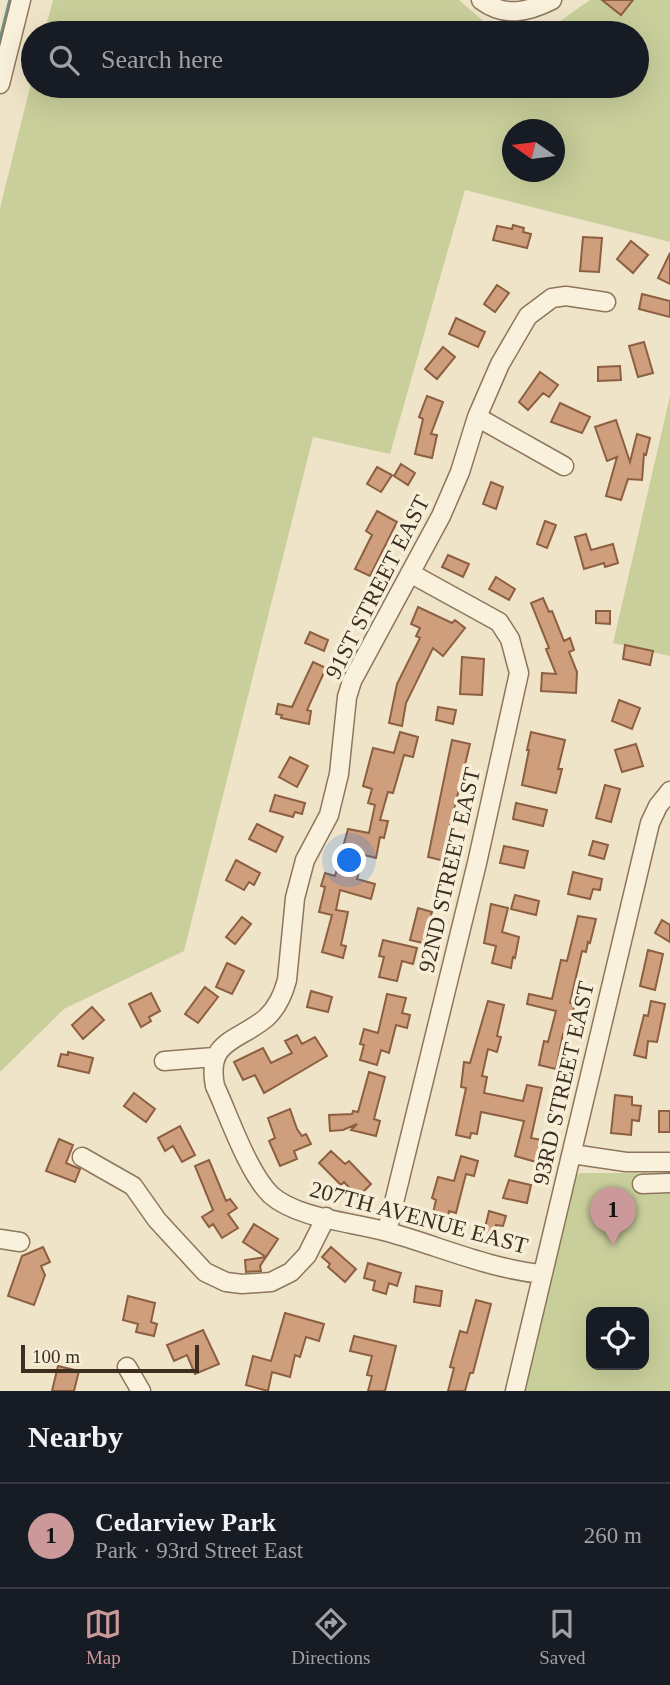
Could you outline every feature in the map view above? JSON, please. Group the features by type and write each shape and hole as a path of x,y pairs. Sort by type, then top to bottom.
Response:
{"street":[{"path":"0,84 21,0"},
{"path":"481,0 499,10 518,13 536,9 552,0"},
{"name":"91ST STREET EAST","path":"214,1057 231,1041 267,1017 283,993 287,980 295,898 303,867 329,815 337,784 347,697 352,681 451,495 477,416 500,364 528,316 552,299 566,296 606,302"},
{"path":"477,416 564,466"},
{"name":"92ND STREET EAST","path":"387,1231 477,863 519,673 513,646 499,622 410,573"},
{"name":"93RD STREET EAST","path":"515,1391 650,822 670,791"},
{"path":"164,1061 214,1057"},
{"name":"207TH AVENUE EAST","path":"214,1057 212,1072 215,1086 262,1185 281,1203 387,1231 484,1262 526,1273 542,1274"},
{"path":"572,1154 625,1162 670,1162"},
{"path":"82,1157 133,1186 158,1220 205,1272 226,1282 271,1282 291,1272 307,1255 326,1217"},
{"path":"642,1184 670,1183 670,1169"},
{"path":"0,1238 20,1242"},
{"path":"127,1367 141,1391"}],"green space":[{"path":"53,0 459,0 483,21 47,21"},
{"path":"590,0 670,0 670,242 465,190 390,454 313,437 184,951 64,1009 0,1072 0,208 27,98 649,98 649,21 560,21"},
{"path":"670,396 670,656 613,643"},
{"path":"580,1173 670,1173 670,1391 522,1391 573,1179"}],"building":[{"path":"602,0 633,0 621,15"},
{"path":"513,225 524,228 523,232 531,234 527,248 493,240 497,226 512,229"},
{"path":"583,237 602,238 599,272 580,271"},
{"path":"631,241 648,255 633,273 617,259"},
{"path":"670,253 670,284 658,278"},
{"path":"497,285 509,293 495,312 484,304"},
{"path":"642,294 670,301 670,317 639,309"},
{"path":"456,318 485,332 478,347 449,334"},
{"path":"644,342 653,373 638,377 629,346"},
{"path":"443,347 455,357 437,379 425,369"},
{"path":"620,366 621,380 598,381 598,367"},
{"path":"540,372 558,385 549,397 543,393 528,410 519,402"},
{"path":"427,396 443,402 431,434 437,435 432,458 415,454 423,419 419,417"},
{"path":"560,403 590,417 582,433 551,422"},
{"path":"616,420 630,462 637,434 650,438 646,455 644,454 642,480 628,479 621,500 606,496 617,457 607,461 595,427"},
{"path":"401,464 415,473 408,485 394,476"},
{"path":"377,467 392,475 381,492 367,484"},
{"path":"491,482 503,487 496,509 483,504"},
{"path":"377,511 397,522 370,576 355,569 372,535 366,531"},
{"path":"545,521 556,525 547,548 537,544"},
{"path":"586,534 591,550 613,544 618,563 605,567 604,563 584,569 575,537"},
{"path":"448,555 469,564 463,577 442,567"},
{"path":"496,577 515,589 509,600 489,589"},
{"path":"543,598 549,612 552,611 564,641 570,638 574,650 569,652 577,672 576,693 541,691 542,673 556,674 531,603"},
{"path":"418,607 452,623 455,620 465,628 443,656 433,648 406,703 402,726 389,723 397,684 420,638 416,636 420,628 411,624"},
{"path":"596,611 610,611 610,624 596,623"},
{"path":"310,632 328,640 324,651 305,643"},
{"path":"625,645 653,651 650,665 623,659"},
{"path":"462,657 484,659 482,695 460,694"},
{"path":"313,662 326,668 307,710 311,711 309,724 281,718 282,715 276,714 278,704 292,707"},
{"path":"619,700 640,708 632,729 612,721"},
{"path":"438,707 456,710 453,724 436,720"},
{"path":"400,732 418,737 413,757 404,755 393,793 388,792 380,820 388,821 384,838 380,837 376,858 364,855 357,879 375,884 371,899 340,890 336,910 348,912 341,945 346,946 343,958 322,952 332,915 319,912 325,887 321,886 325,873 335,876 348,829 369,833 375,805 368,803 372,789 363,786 373,748 394,753"},
{"path":"531,732 565,740 556,793 522,785"},
{"path":"452,740 470,744 450,826 453,827 445,861 428,857"},
{"path":"636,744 643,766 622,772 615,750"},
{"path":"290,757 308,766 297,787 279,777"},
{"path":"605,785 620,789 611,822 596,818"},
{"path":"275,795 305,803 302,814 295,812 293,817 270,811"},
{"path":"516,803 547,810 543,826 513,819"},
{"path":"257,824 283,837 276,852 249,839"},
{"path":"593,841 608,845 604,859 589,855"},
{"path":"504,846 528,851 524,868 500,863"},
{"path":"236,860 260,873 254,885 249,882 244,890 226,880"},
{"path":"573,872 602,879 600,890 593,889 590,899 568,894"},
{"path":"515,895 539,901 536,915 511,909"},
{"path":"491,904 508,908 502,932 519,937 511,968 492,963 496,946 484,943"},
{"path":"418,908 432,912 423,943 410,940"},
{"path":"578,916 596,919 590,943 588,942 586,952 582,951 570,1003 575,1004 566,1035 563,1034 556,1069 539,1065 544,1041 548,1042 556,1011 527,1004 529,994 552,999 561,960 567,961"},
{"path":"242,917 251,924 235,944 226,937"},
{"path":"662,920 670,925 670,942 655,933"},
{"path":"383,940 417,948 413,964 402,961 397,981 379,977 384,957 379,956"},
{"path":"648,950 663,954 655,990 640,986"},
{"path":"227,963 244,971 232,994 216,987"},
{"path":"205,987 218,997 198,1023 185,1014"},
{"path":"311,991 332,997 328,1012 307,1007"},
{"path":"151,993 160,1011 149,1017 151,1021 141,1027 129,1004"},
{"path":"387,994 406,998 402,1013 410,1015 407,1028 396,1025 389,1053 381,1050 377,1065 360,1060 364,1045 360,1044 364,1029 378,1033"},
{"path":"488,1001 504,1005 497,1036 501,1037 497,1052 488,1049 482,1076 487,1077 484,1093 523,1101 527,1085 542,1088 531,1138 542,1140 536,1162 515,1156 524,1121 481,1112 477,1134 471,1133 470,1138 456,1135 466,1088 461,1087 464,1062 470,1063"},
{"path":"651,1001 665,1004 657,1042 648,1041 646,1058 634,1055 644,1015 648,1016"},
{"path":"92,1007 104,1020 83,1039 72,1025"},
{"path":"297,1035 302,1044 315,1037 327,1056 264,1093 255,1075 243,1080 234,1062 263,1048 271,1063 292,1053 285,1041"},
{"path":"68,1052 93,1058 89,1073 58,1066 61,1054 68,1055"},
{"path":"369,1072 385,1077 374,1119 380,1121 376,1136 351,1130 357,1124 343,1130 330,1131 329,1115 358,1112"},
{"path":"134,1093 155,1109 146,1122 124,1106"},
{"path":"615,1095 632,1097 632,1105 641,1106 639,1121 632,1120 631,1135 611,1133"},
{"path":"290,1109 297,1129 302,1136 306,1134 311,1144 294,1151 297,1159 280,1166 269,1141 275,1138 268,1118"},
{"path":"659,1111 670,1111 670,1132 659,1132"},
{"path":"180,1126 195,1155 182,1162 173,1146 165,1151 158,1138"},
{"path":"59,1139 73,1145 66,1163 80,1169 75,1182 46,1171"},
{"path":"331,1151 345,1164 349,1161 371,1184 358,1197 344,1182 341,1185 319,1163"},
{"path":"461,1156 478,1161 474,1176 466,1174 456,1213 449,1211 448,1217 433,1213 436,1200 432,1198 438,1177 454,1181"},
{"path":"209,1160 226,1201 230,1199 237,1208 228,1214 238,1228 222,1238 213,1224 209,1227 202,1217 213,1210 195,1166"},
{"path":"509,1180 531,1185 527,1203 503,1198"},
{"path":"489,1211 506,1216 503,1226 496,1225 494,1234 484,1232"},
{"path":"254,1224 278,1239 266,1257 243,1242"},
{"path":"43,1247 50,1262 41,1266 45,1275 34,1305 8,1296 22,1256"},
{"path":"331,1247 356,1269 345,1282 328,1267 330,1264 322,1257"},
{"path":"266,1257 260,1266 261,1271 246,1272 245,1260"},
{"path":"368,1263 401,1273 397,1286 389,1283 386,1294 373,1290 375,1281 364,1278"},
{"path":"416,1286 442,1291 440,1306 414,1302"},
{"path":"128,1296 155,1303 151,1322 157,1324 154,1336 136,1332 138,1324 123,1320"},
{"path":"476,1300 491,1304 473,1373 470,1373 465,1391 448,1391 454,1368 450,1367 460,1331 467,1333"},
{"path":"285,1313 324,1324 319,1341 306,1337 300,1357 295,1355 290,1377 272,1372 268,1391 246,1385 253,1356 271,1361"},
{"path":"203,1330 219,1364 195,1374 187,1355 174,1361 167,1345"},
{"path":"354,1336 396,1346 385,1391 368,1391 372,1376 367,1375 372,1356 350,1351"},
{"path":"58,1366 79,1371 74,1391 52,1391"}],"waterway":[{"path":"0,40 10,0"}],"place":[{"name":"Cedarview Park","path":"613,1245"}]}
